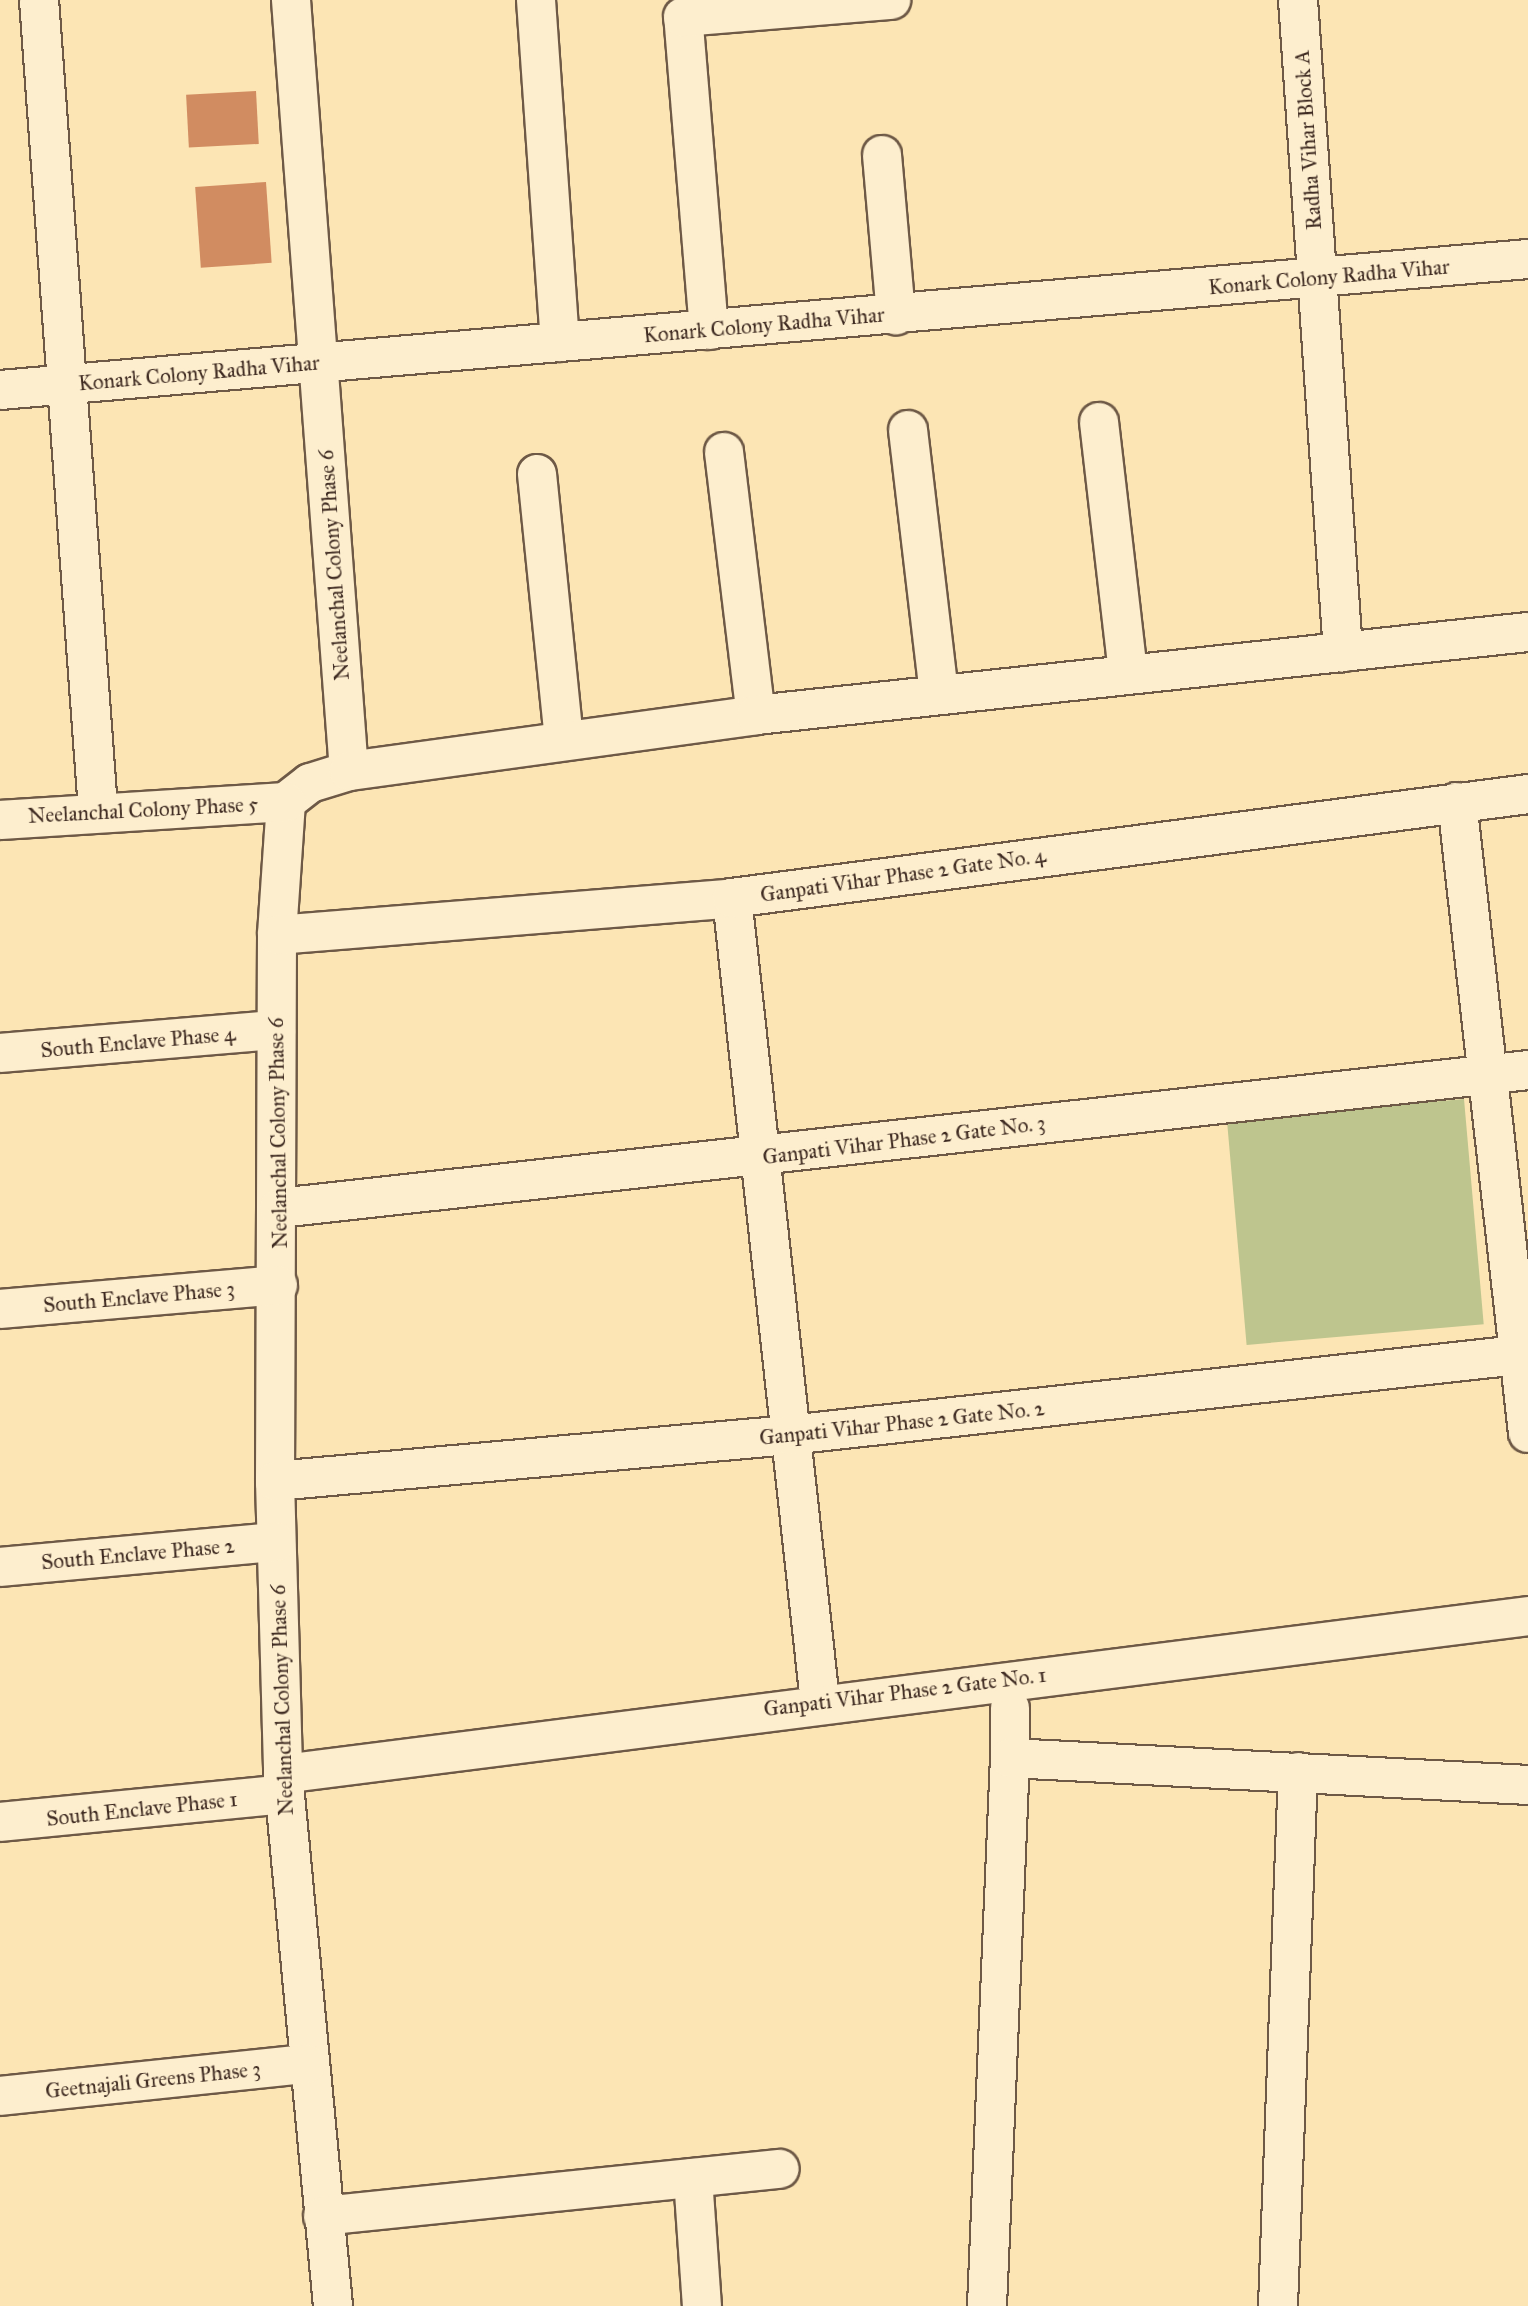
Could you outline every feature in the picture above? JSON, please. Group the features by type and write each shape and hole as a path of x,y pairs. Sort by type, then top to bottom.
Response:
{"street":[{"path":"39,0 98,810"},
{"name":"Neelanchal Colony Phase 6","path":"291,0 349,771"},
{"path":"536,0 560,342"},
{"path":"709,330 683,17 891,0"},
{"name":"Radha Vihar Block A","path":"1298,0 1343,652"},
{"path":"881,155 895,314"},
{"name":"Konark Colony Radha Vihar","path":"0,390 1528,259"},
{"path":"1099,422 1128,674"},
{"path":"908,430 939,694"},
{"path":"724,452 755,715"},
{"path":"537,474 564,740"},
{"path":"286,802 310,783 349,771 564,740 939,694 1528,632"},
{"name":"Ganpati Vihar Phase 2 Gate No. 4","path":"277,934 732,898 1528,794"},
{"name":"Neelanchal Colony Phase 6","path":"286,802 277,934 279,1208 276,1542 284,1784 306,2064 333,2306"},
{"name":"Neelanchal Colony Phase 5","path":"0,820 98,810 286,802"},
{"path":"1457,802 1522,1355 1528,1433"},
{"path":"732,898 757,1158 820,1702"},
{"name":"South Enclave Phase 4","path":"0,1054 276,1030"},
{"name":"Ganpati Vihar Phase 2 Gate No. 3","path":"279,1208 757,1158 1528,1070"},
{"name":"South Enclave Phase 3","path":"0,1310 278,1285"},
{"name":"Ganpati Vihar Phase 2 Gate No. 2","path":"275,1481 789,1435 1522,1355"},
{"name":"South Enclave Phase 2","path":"0,1567 276,1542"},
{"name":"Ganpati Vihar Phase 2 Gate No. 1","path":"284,1784 820,1702 1528,1616"},
{"path":"987,2306 1010,1708"},
{"path":"1010,1758 1528,1785"},
{"path":"1278,2306 1298,1772"},
{"name":"South Enclave Phase 1","path":"0,1822 284,1784"},
{"name":"Geetnajali Greens Phase 3","path":"0,2096 306,2064"},
{"path":"323,2216 780,2169"},
{"path":"693,2178 702,2306"}],"green space":[{"path":"1464,1099 1484,1324 1247,1345 1227,1120"}],"building":[{"path":"256,91 259,144 189,148 186,95"},
{"path":"266,182 272,263 201,268 195,187"}]}
